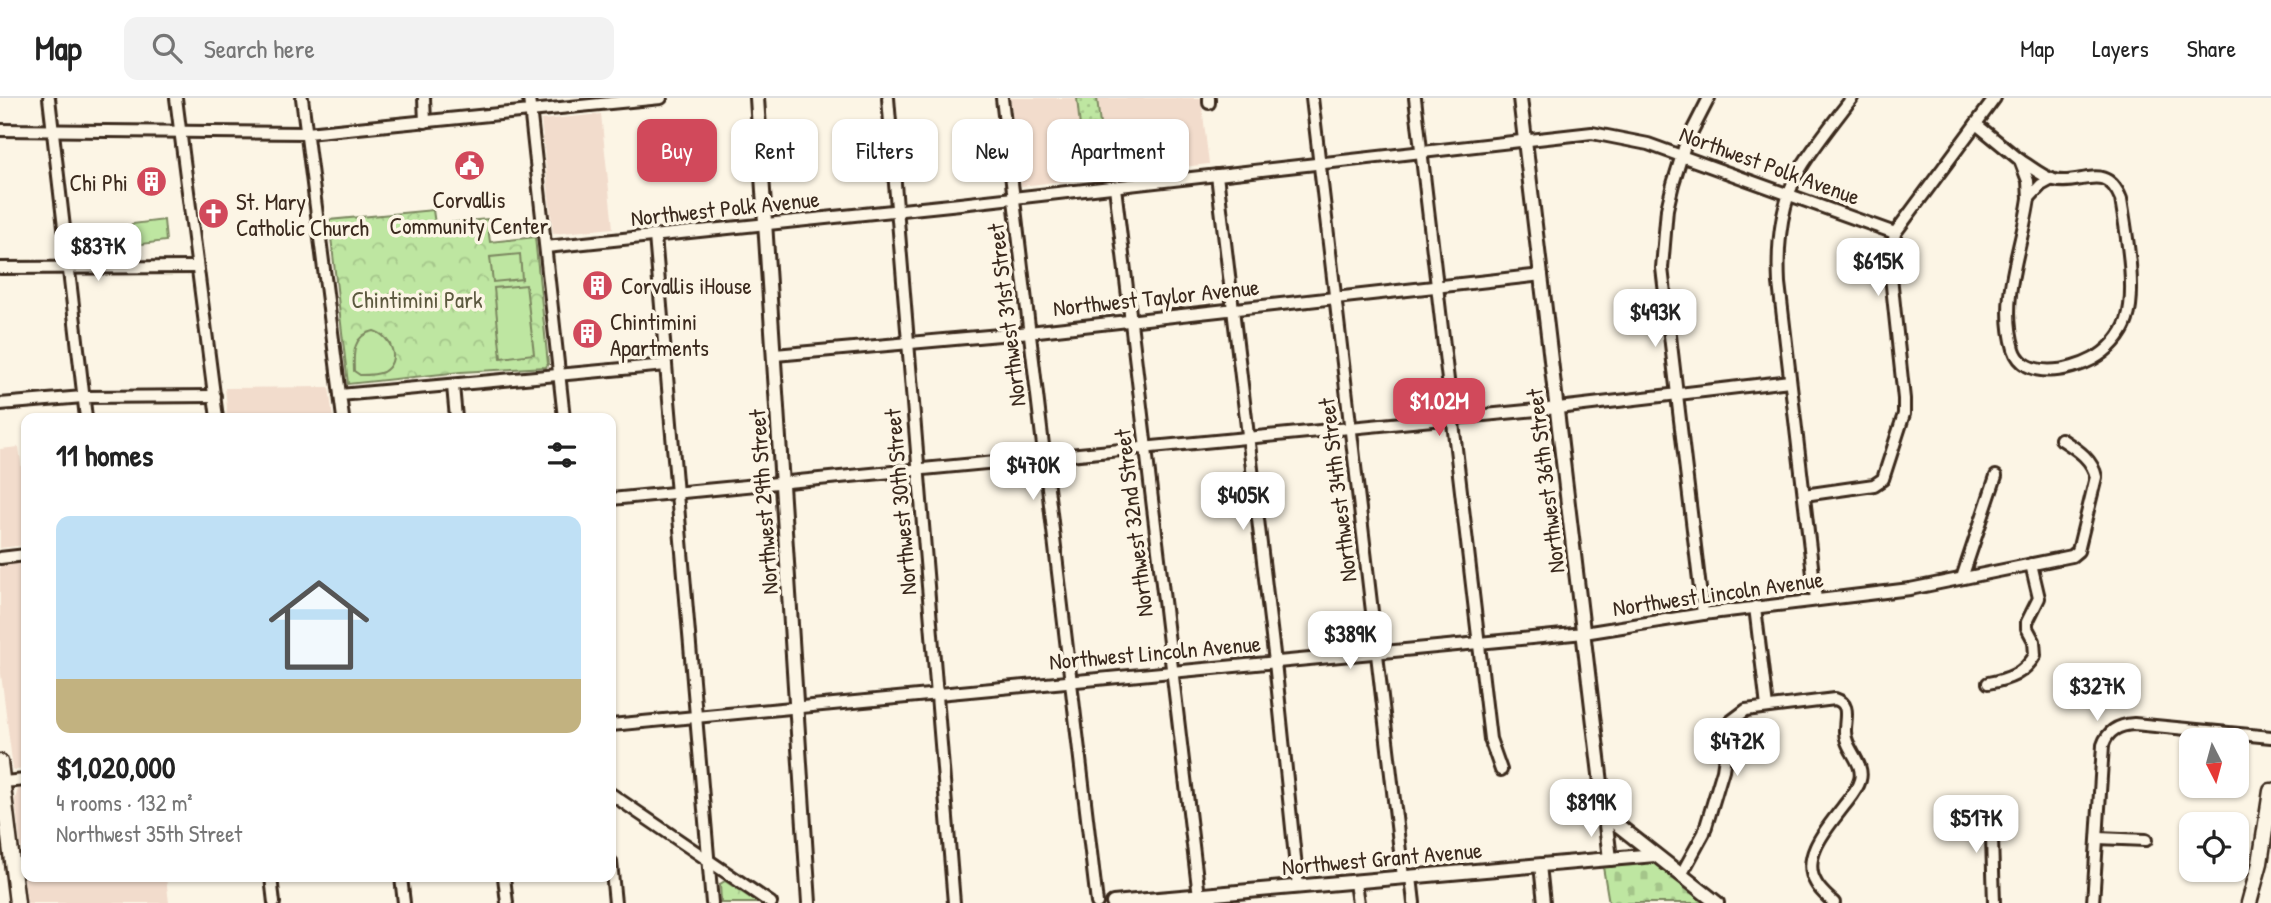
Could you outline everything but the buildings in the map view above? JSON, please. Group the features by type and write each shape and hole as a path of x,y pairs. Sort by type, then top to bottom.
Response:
{"main road":[{"path":"0,762 17,903"},
{"path":"2249,903 2262,854 2271,790"}],"street":[{"path":"49,98 85,413"},
{"path":"176,98 217,413"},
{"path":"302,98 342,413"},
{"path":"424,98 425,122"},
{"path":"529,98 564,413"},
{"path":"0,130 307,133 661,98"},
{"name":"Northwest 29th Street","path":"757,98 809,903"},
{"name":"Northwest 30th Street","path":"888,98 954,903"},
{"name":"Northwest 31st Street","path":"1002,98 1097,903"},
{"name":"Northwest 34th Street","path":"1312,98 1378,652 1407,877 1414,903"},
{"path":"1415,98 1490,739 1501,770"},
{"name":"Northwest 36th Street","path":"1520,98 1610,859"},
{"path":"1703,614 1662,268 1667,209 1681,156 1709,98"},
{"path":"1816,600 1779,283 1778,251 1789,194 1803,164 1853,98"},
{"path":"1804,495 1874,485 1883,478 1904,414 1891,267 1895,233 1995,98"},
{"path":"1976,124 2020,160 2052,179"},
{"name":"Northwest Polk Avenue","path":"546,247 1014,199 1592,133 1629,138 1895,233"},
{"path":"2020,160 2028,181 2029,198 2008,296 2014,349 2024,364 2044,371 2094,359 2116,340 2127,322 2131,292 2121,199 2114,185 2103,178 2052,179 2041,185 2029,198"},
{"path":"1217,175 1275,662 1298,887"},
{"name":"Northwest 32nd Street","path":"1115,187 1199,896"},
{"path":"655,236 712,903"},
{"path":"0,268 197,267"},
{"name":"Northwest Taylor Avenue","path":"775,355 1029,332 1542,275"},
{"path":"340,395 666,365"},
{"path":"616,499 1558,408 1790,381"},
{"path":"453,386 456,413"},
{"path":"0,404 83,397 215,396"},
{"name":"Northwest Lincoln Avenue","path":"616,724 1584,633 1703,614 1910,589 2075,554 2078,551 2096,477 2093,466 2086,458 2061,439"},
{"path":"1962,578 1996,476"},
{"path":"0,558 21,556"},
{"path":"1989,683 2019,674 2035,655 2036,646 2027,628 2027,622 2039,598 2031,564"},
{"path":"1755,607 1767,707"},
{"path":"1682,875 1704,833 1723,770 1730,722 1746,710 1835,699 1844,705 1847,713 1846,740 1860,770 1855,791 1818,843 1810,862 1815,883 1834,903"},
{"path":"2093,903 2103,745 2113,729 2134,724 2271,737"},
{"path":"2,782 21,780"},
{"path":"616,796 771,903"},
{"path":"1991,806 1994,903"},
{"path":"1605,815 1717,903"},
{"path":"2098,838 2146,840"},
{"name":"Northwest Grant Avenue","path":"1114,903 1655,855"},
{"path":"1540,865 1544,903"},
{"path":"272,882 274,903"},
{"path":"402,882 404,903"},
{"path":"505,882 507,903"},
{"path":"613,882 615,903"},
{"path":"1355,883 1358,903"}],"shaded area":[{"path":"1010,98 1201,98 1209,164 1189,166 1189,119 1047,119 1047,182 1055,182 1021,186 1020,182 1033,182 1033,119 1013,119"},
{"path":"601,114 613,228 553,234 541,120"},
{"path":"329,387 332,413 226,413 225,388"},
{"path":"19,447 21,546 0,548 0,449"},
{"path":"21,563 21,769 15,770 0,666 0,565"},
{"path":"18,789 21,789 21,851 15,799"},
{"path":"25,882 167,882 169,903 27,903"}],"green space":[{"path":"1077,98 1097,98 1099,119 1079,119"},
{"name":"Chintimini Park","path":"433,210 435,224 487,219 490,242 535,237 548,364 546,367 461,372 348,384 329,220"},
{"path":"164,220 166,241 134,245 132,224"},
{"path":"520,254 522,279 493,282 490,257"},
{"path":"526,285 534,354 501,358 494,288"},
{"path":"374,331 389,343 392,362 383,372 360,375 354,371 356,346 362,336"},
{"path":"1651,861 1706,903 1609,903 1603,867"},
{"path":"725,881 758,903 721,903 720,884"}],"place":[{"name":"Corvallis Community Center","path":"469,165"},
{"name":"Chi Phi","path":"151,182"},
{"name":"St. Mary Catholic Church","path":"213,214"},
{"name":"Corvallis iHouse","path":"598,285"},
{"name":"Chintimini Apartments","path":"587,334"}]}
